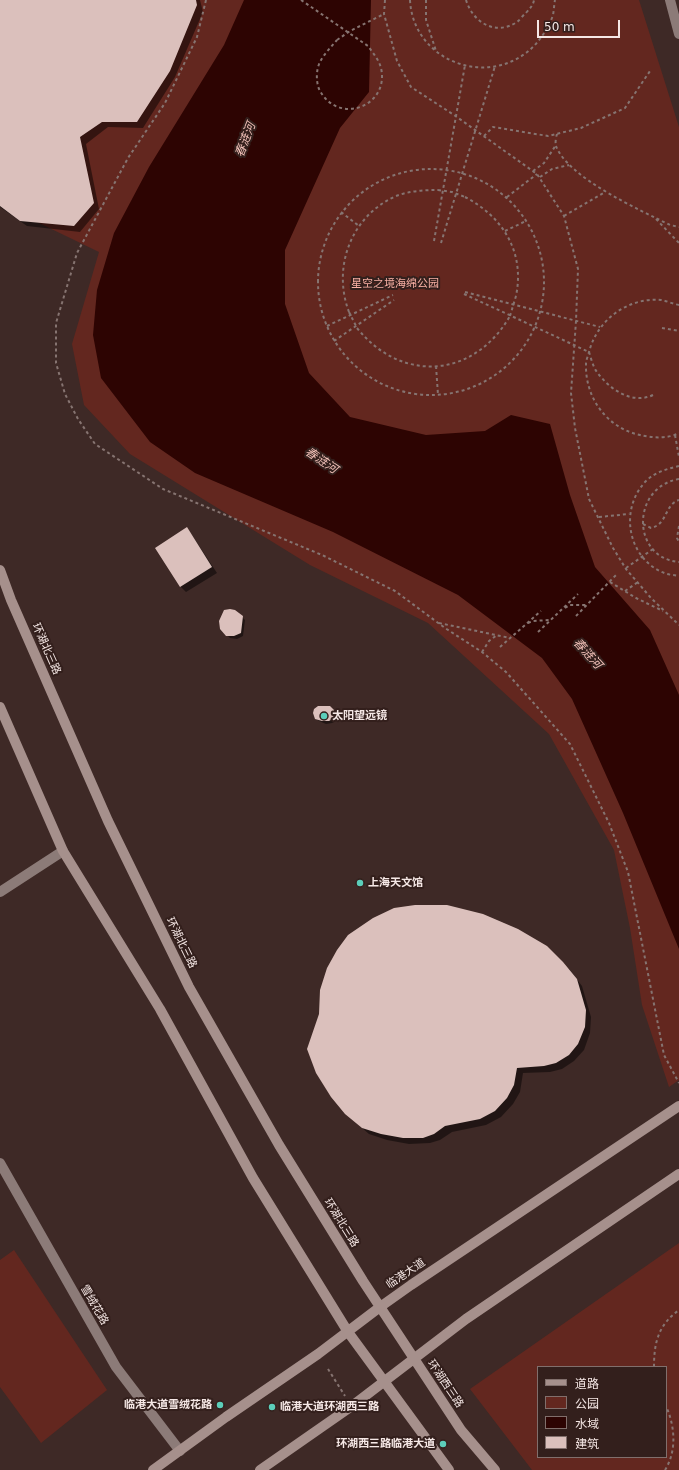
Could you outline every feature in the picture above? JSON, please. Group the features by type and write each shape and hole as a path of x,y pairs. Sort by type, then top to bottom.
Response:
{"main road":[{"name":"环湖北三路","path":"0,570 11,600 108,821 189,987 279,1145 380,1307"},
{"path":"0,707 63,851 160,1009 253,1178 348,1332 449,1470"},
{"name":"临港大道","path":"153,1470 226,1417 318,1354 380,1307 679,1106"},
{"path":"260,1470 352,1406 466,1319 679,1174"},
{"name":"环湖西三路","path":"380,1307 461,1430 495,1470"}],"street":[{"path":"670,0 679,34"},
{"path":"0,892 63,851"},
{"name":"雪绒花路","path":"0,1163 116,1367 180,1451"}],"path":[{"path":"206,0 197,37 165,102 128,158 77,253 56,323 56,364 64,394 78,419 95,444 163,489 322,555 395,591 438,623 482,652 506,672 570,744 609,823 628,872 664,1054 679,1083"},
{"path":"302,0 368,46 376,57 380,66 382,76 380,86 376,95 369,103 360,107 340,108 331,103 323,95 318,85 317,74 320,63 337,40 350,31 384,14"},
{"path":"385,0 384,14 397,61 411,87 537,174 564,216 578,269 575,345 570,393 575,428 589,499 613,548 626,568 679,625"},
{"path":"410,0 410,11 420,34 436,52 457,64 480,68 504,65 525,54 542,37 552,15 554,0"},
{"path":"426,0 426,20 436,52"},
{"path":"466,0 469,10 476,19 489,26 501,28 517,22 534,5 534,0"},
{"path":"434,241 465,66"},
{"path":"441,243 495,66"},
{"path":"483,136 493,127 548,136 581,128 625,108 650,72"},
{"path":"533,171 544,163 556,146 557,134"},
{"path":"556,146 569,165 606,192 655,218 670,225 679,227"},
{"path":"540,177 552,169 569,165"},
{"path":"423,168 447,169 462,172 476,177 507,197 519,210 526,221 537,242 542,260 544,284 540,312 523,347 512,361 498,373 482,383 466,390 438,395 409,393 390,388 373,380 357,368 344,355 334,341 319,303 317,284 323,246 341,212 354,198 369,186 386,177 405,171 423,168"},
{"path":"507,197 537,174"},
{"path":"438,190 452,192 478,203 499,222 505,232 513,247 517,261 518,275 516,296 510,316 503,328 494,340 483,349 458,362 436,366 416,366 389,357 366,339 358,328 349,312 343,288 342,274 344,260 348,246 359,226 372,211 384,203 396,196 410,192 438,190"},
{"path":"564,216 606,192"},
{"path":"341,212 359,226"},
{"path":"655,218 679,243"},
{"path":"505,232 526,221"},
{"path":"600,328 465,293 589,352 596,371 611,388 633,398 648,398 653,395"},
{"path":"327,326 393,295"},
{"path":"334,341 394,300"},
{"path":"679,305 662,300 640,301 620,309 603,323 591,342 586,363 588,385 596,406 611,422 630,433 652,438 679,433"},
{"path":"675,304 679,300"},
{"path":"662,328 679,331"},
{"path":"436,366 438,395"},
{"path":"675,434 679,457"},
{"path":"679,466 662,470 646,481 635,496 629,514 630,533 637,551 650,565 667,574 679,576"},
{"path":"679,479 670,481 658,487 649,498 644,510 642,524 645,537 653,549 664,558 679,562"},
{"path":"642,524 651,528 661,523 673,502 679,500"},
{"path":"598,517 629,514"},
{"path":"679,526 677,538 679,542"},
{"path":"626,568 653,549"},
{"path":"576,616 616,576"},
{"path":"610,582 636,598 666,612"},
{"path":"625,591 638,582"},
{"path":"538,632 578,594"},
{"path":"563,609 570,605 587,605"},
{"path":"500,647 541,611"},
{"path":"526,624 534,621 551,620"},
{"path":"438,623 510,638"},
{"path":"482,652 489,641 496,635"},
{"path":"654,1366 654,1349 660,1329 679,1310"},
{"path":"328,1369 345,1396"},
{"path":"665,1470 673,1447 674,1431 667,1408"}],"green space":[{"name":"星空之境海绵公园","path":"0,0 639,0 679,127 679,1080 669,1087 642,1005 630,928 614,850 549,734 428,623 310,565 130,454 84,405 72,344 99,252 35,221"},
{"path":"679,1243 679,1470 532,1470 470,1389"},
{"path":"14,1250 107,1390 41,1443 0,1387 0,1260"}],"water":[{"name":"春涟河","path":"244,0 371,0 369,92 340,128 285,250 285,304 309,373 350,417 426,435 485,431 511,415 550,424 570,495 595,567 650,630 679,695 679,949 623,813 572,699 542,658 458,595 333,532 195,473 150,442 101,378 93,335 97,290 114,233 149,167 224,45"}],"building":[{"path":"0,0 196,0 197,5 170,71 137,122 102,122 80,137 94,203 74,226 20,221 0,206"},
{"path":"187,527 212,567 180,587 155,548"},
{"path":"224,610 235,610 243,616 241,633 234,636 226,636 220,629 219,621"},
{"name":"太阳望远镜","path":"318,706 330,706 334,710 334,718 329,721 315,719 313,713 314,709"},
{"name":"上海天文馆","path":"415,905 447,905 483,914 518,929 547,946 577,979 586,1010 585,1027 578,1044 569,1055 556,1063 544,1066 517,1068 514,1085 507,1098 495,1111 480,1119 445,1126 434,1134 423,1138 403,1138 381,1134 362,1128 345,1114 331,1097 316,1073 307,1049 319,1014 320,990 327,968 337,950 348,935 373,918 394,908"}],"place":[{"name":"太阳望远镜","path":"324,716"},
{"name":"上海天文馆","path":"360,883"},
{"name":"临港大道雪绒花路","path":"220,1405"},
{"name":"临港大道环湖西三路","path":"272,1407"},
{"name":"环湖西三路临港大道","path":"443,1444"}]}
